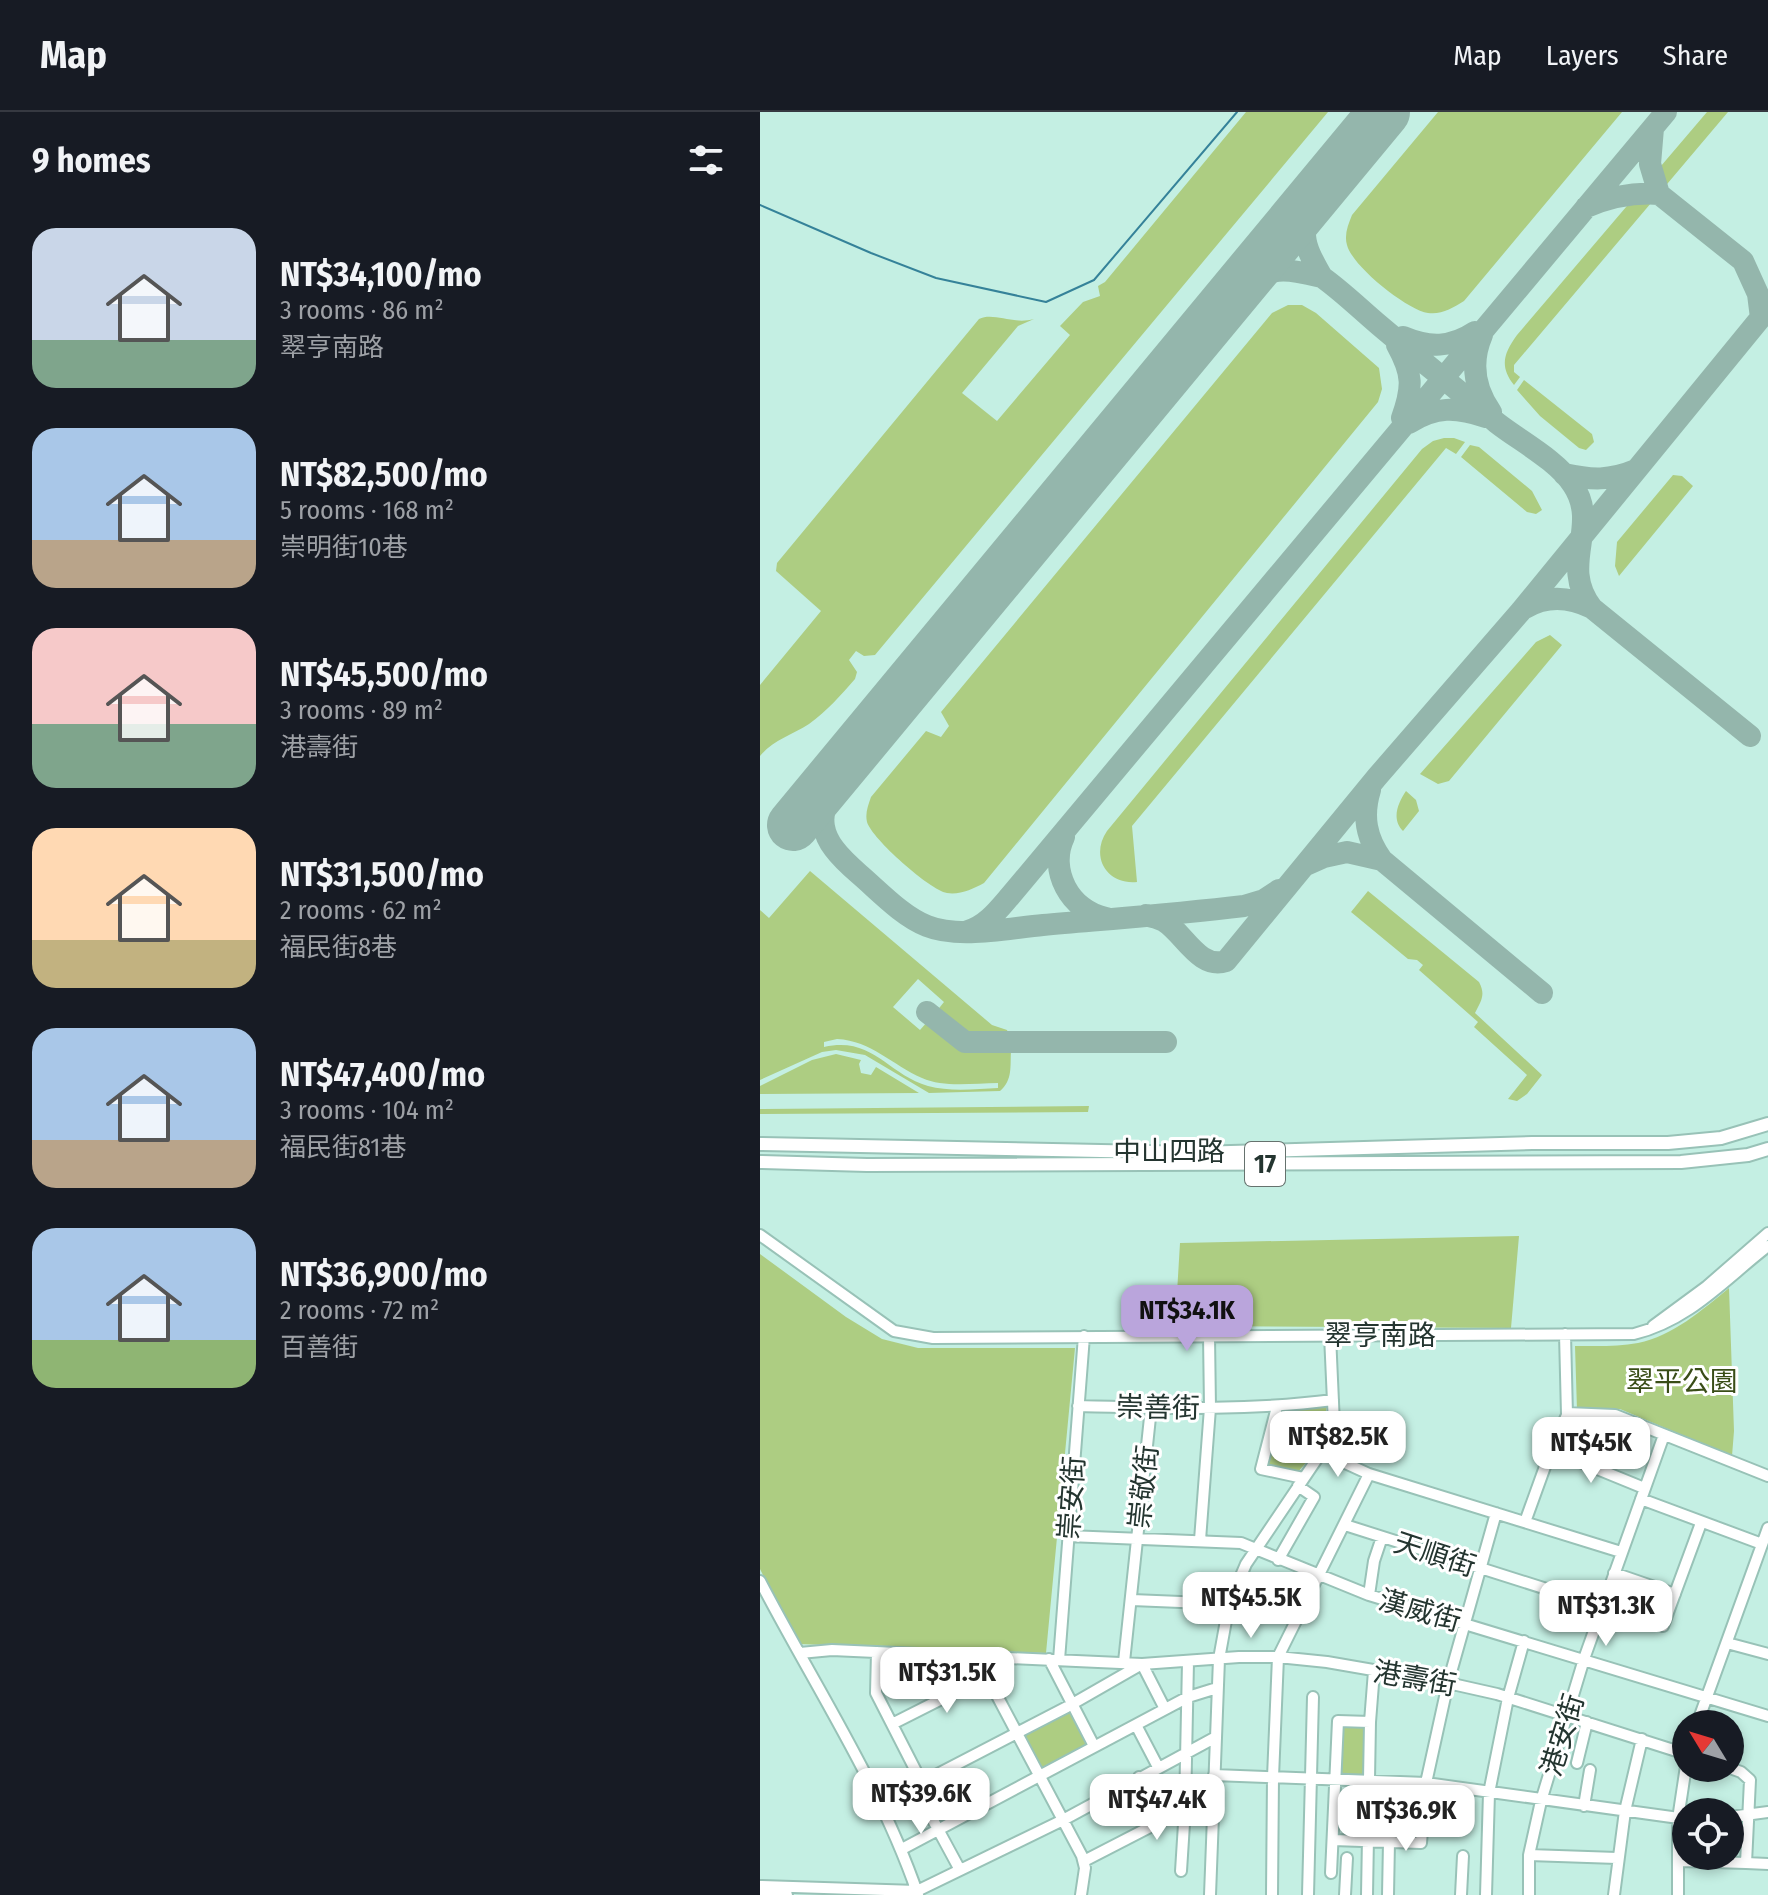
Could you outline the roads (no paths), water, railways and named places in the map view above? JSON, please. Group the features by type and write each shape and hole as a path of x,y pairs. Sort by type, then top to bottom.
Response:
{"highway":[{"path":"760,1894 788,1891"}],"main road":[{"name":"中山四路","path":"760,1144 1198,1153 1532,1143 1668,1143 1721,1138 1768,1124"},
{"name":"中山四路","path":"760,1162 867,1165 1681,1162 1748,1155 1768,1149"}],"street":[{"name":"翠亨南路","path":"1648,1330 1706,1287 1768,1233"},
{"name":"翠亨南路","path":"760,1235 894,1331 933,1338 1618,1335 1663,1326 1685,1313 1768,1246"},
{"path":"1525,1522 1567,1413 1565,1334"},
{"path":"1210,1895 1217,1688 1229,1604 1246,1564 1321,1452 1334,1424 1330,1335"},
{"name":"崇安街","path":"1054,1659 1068,1536 1084,1336"},
{"path":"1200,1540 1210,1408 1209,1336"},
{"name":"崇善街","path":"1078,1406 1277,1407 1333,1400"},
{"path":"1277,1407 1261,1469 1300,1482 1314,1497 1278,1560"},
{"name":"崇敬街","path":"1124,1662 1151,1408"},
{"path":"1567,1413 1615,1415 1768,1476"},
{"name":"港安街","path":"1529,1895 1529,1855 1541,1801 1584,1659 1664,1435"},
{"path":"1551,1450 1701,1523 1762,1544"},
{"path":"1321,1452 1369,1474 1621,1552"},
{"path":"1272,1895 1278,1657 1369,1474"},
{"path":"1333,1840 1421,1843 1426,1783 1448,1683 1496,1513"},
{"path":"1614,1573 1675,1594 1701,1523"},
{"name":"天順街","path":"1345,1525 1663,1626 1675,1594"},
{"path":"1702,1710 1768,1528"},
{"name":"漢威街","path":"1068,1536 1241,1543 1369,1595 1768,1716"},
{"path":"1369,1595 1374,1561 1382,1537"},
{"path":"760,1581 880,1804 902,1849 917,1893"},
{"path":"1132,1600 1229,1604"},
{"path":"1486,1895 1489,1793 1508,1698 1524,1641"},
{"path":"1727,1643 1768,1654"},
{"name":"港壽街","path":"800,1653 832,1650 1142,1664 1278,1657 1448,1683 1508,1698 1672,1749"},
{"path":"877,1652 876,1693 937,1830 960,1870"},
{"path":"976,1656 1084,1861 1081,1895"},
{"path":"1054,1659 1072,1704 1094,1746"},
{"path":"1181,1871 1188,1662"},
{"path":"880,1804 1017,1734 1142,1664 1165,1709"},
{"path":"1367,1895 1370,1722 1374,1671"},
{"path":"892,1724 987,1676"},
{"path":"902,1849 1188,1697 1217,1688"},
{"path":"1308,1895 1313,1697"},
{"path":"1331,1873 1338,1721 1370,1722"},
{"path":"1577,1763 1587,1722"},
{"path":"1136,1725 1158,1767"},
{"path":"760,1886 788,1891 917,1893 1063,1820 1216,1737"},
{"path":"1614,1895 1625,1811 1642,1739"},
{"path":"1584,1806 1590,1770"},
{"path":"1214,1775 1426,1783 1672,1818"},
{"path":"1744,1775 1750,1780 1746,1863 1768,1864"},
{"path":"1139,1777 1164,1819"},
{"path":"1084,1861 1214,1794"},
{"path":"1388,1895 1389,1842 1394,1808"},
{"path":"1744,1815 1768,1812"},
{"path":"1529,1855 1617,1858"},
{"path":"1461,1895 1463,1856"},
{"path":"1345,1895 1347,1858"},
{"path":"1678,1895 1679,1870"}],"waterway":[{"path":"760,205 936,278 1046,302 1094,280 1237,112"}],"park label":[{"name":"翠平公園","path":"1682,1381"}]}
